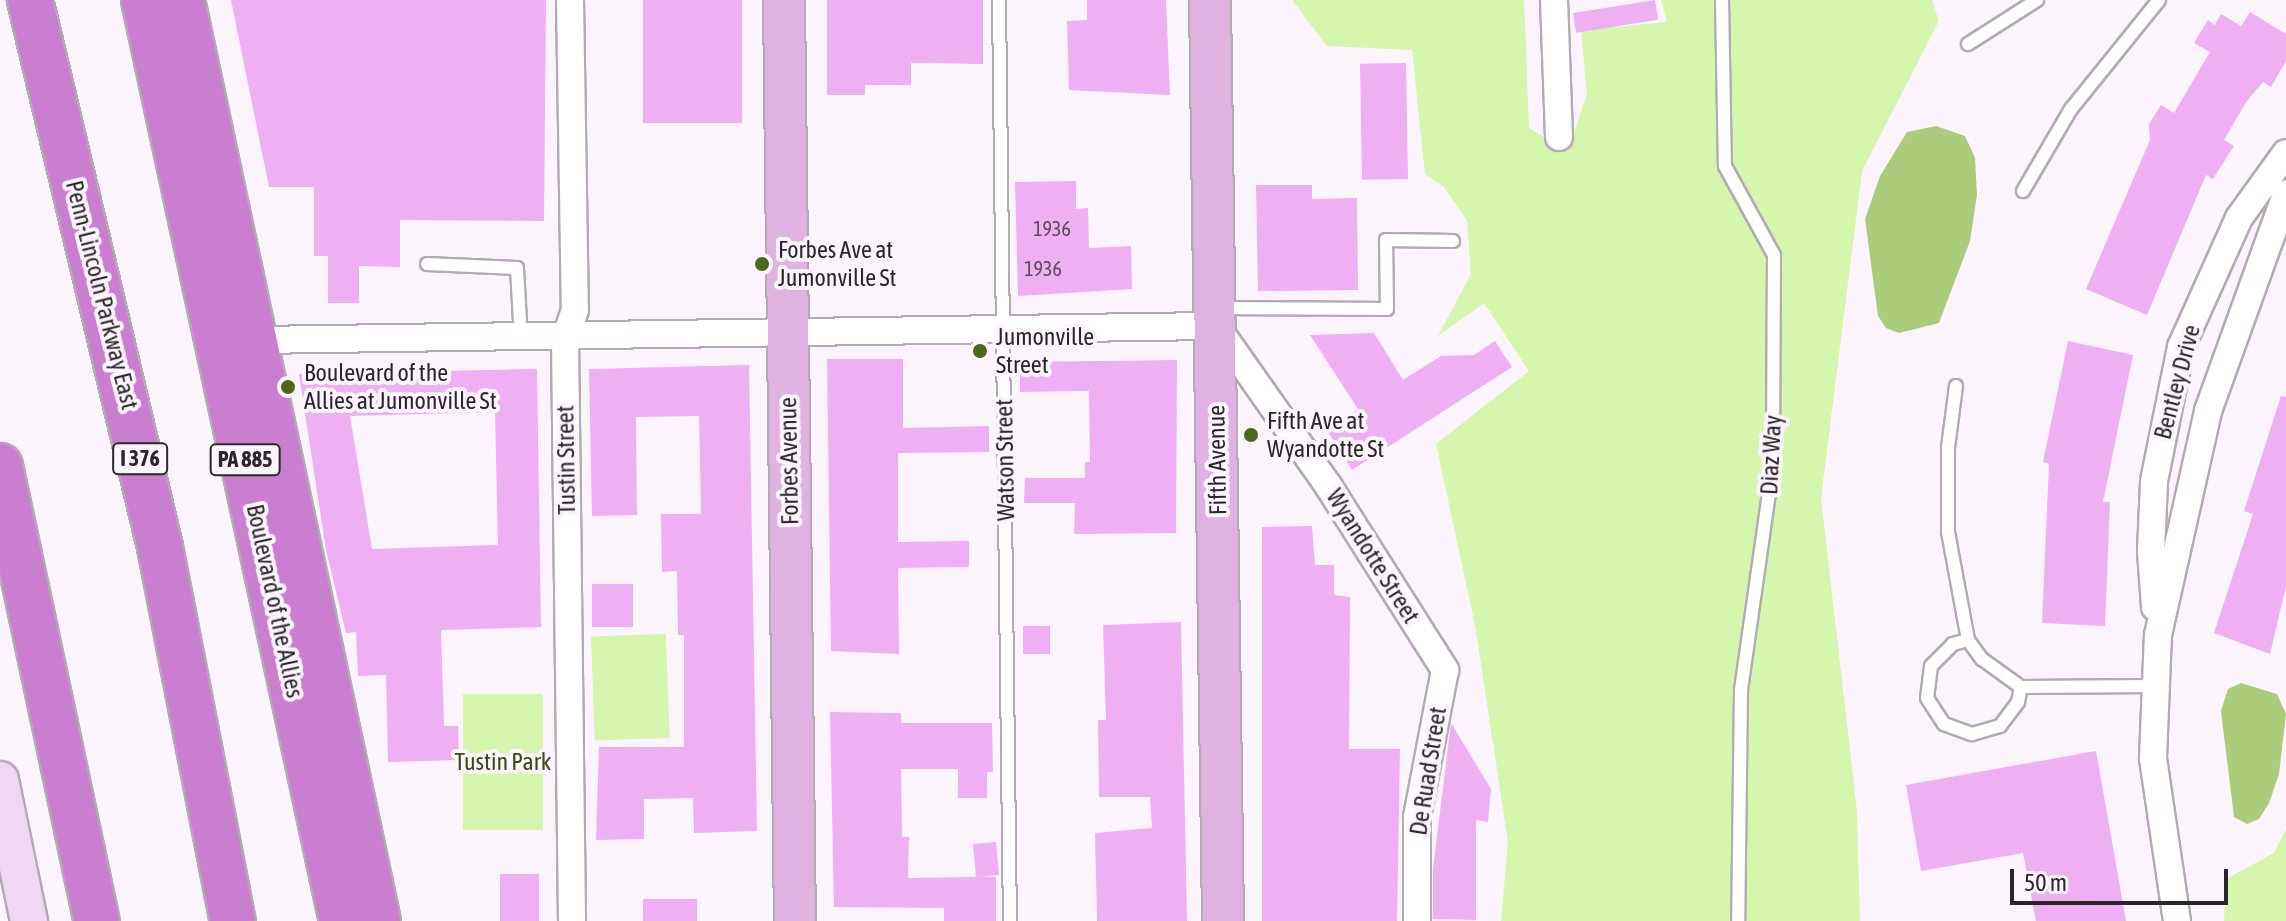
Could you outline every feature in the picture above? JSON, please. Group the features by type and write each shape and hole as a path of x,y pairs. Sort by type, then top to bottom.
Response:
{"highway":[{"name":"Penn-Lincoln Parkway East","path":"30,0 160,547 233,921"},
{"name":"Boulevard of the Allies","path":"144,0 342,921"},
{"name":"Boulevard of the Allies","path":"182,0 378,921"},
{"path":"0,466 97,921"}],"main road":[{"name":"Forbes Avenue","path":"784,0 795,921"},
{"name":"Fifth Avenue","path":"1210,0 1223,921"},
{"path":"0,780 29,921"}],"street":[{"name":"Tustin Street","path":"570,0 575,310 565,339 572,921"},
{"path":"1554,0 1559,137"},
{"name":"Bentley Drive","path":"2158,635 2151,551 2154,481 2181,347 2239,218 2286,153"},
{"name":"Bentley Drive","path":"2177,921 2153,758 2153,686 2158,635 2208,411 2286,194"},
{"path":"256,340 565,339 1004,330 1216,317"},
{"name":"Wyandotte Street","path":"1216,317 1445,670"},
{"name":"De Ruad Street","path":"1417,921 1417,817 1445,670"}],"lane":[{"name":"Watson Street","path":"999,0 1010,921"},
{"name":"Diaz Way","path":"1722,0 1725,166 1774,255 1773,465 1741,690 1738,921"},
{"path":"1968,44 2037,0"},
{"path":"2023,191 2071,109 2159,0"},
{"path":"1216,317 1387,309 1386,240 1453,241"},
{"path":"427,264 517,268 521,339"},
{"path":"1956,386 1948,448 1948,532 1968,640 1982,659 2021,687 2153,686"},
{"path":"1968,640 1953,644 1931,666 1927,698 1944,724 1972,734 1986,732 2011,715 2021,687"}],"green space":[{"path":"1292,0 1524,0 1529,128 1568,152 1587,94 1581,30 1667,22 1661,0 1932,0 1939,21 1862,171 1821,498 1857,811 1860,921 1501,921 1508,842 1475,625 1436,444 1529,371 1484,303 1438,336 1471,274 1467,221 1444,187 1425,174 1412,50 1327,46"},
{"path":"666,634 670,738 595,741 591,637"},
{"name":"Tustin Park","path":"463,694 543,694 543,830 463,830"},
{"path":"2286,829 2286,921 2224,921 2226,879 2274,853"}],"shaded area":[{"path":"1936,126 1965,136 1975,158 1977,195 1970,241 1939,323 1899,333 1886,328 1878,316 1865,219 1880,176 1907,132"},
{"path":"2241,683 2277,694 2286,714 2279,774 2269,803 2259,819 2247,824 2234,817 2221,711 2228,689"}],"building":[{"path":"231,0 546,0 544,221 400,220 400,267 359,266 359,303 328,303 328,256 314,256 314,187 269,187"},
{"path":"643,0 742,0 742,123 643,123"},
{"path":"827,0 983,0 983,64 911,63 911,85 865,85 865,95 827,95"},
{"path":"1087,0 1166,0 1170,95 1069,90 1067,21 1087,20"},
{"path":"1655,0 1658,20 1576,33 1573,13"},
{"path":"2250,12 2286,34 2286,61 2271,87 2263,82 2246,102 2224,140 2234,146 2213,179 2206,175 2147,315 2086,289 2150,140 2149,124 2161,105 2174,113 2210,52 2194,43 2208,20 2215,25 2221,14 2241,26"},
{"path":"1406,63 1408,179 1362,180 1360,64"},
{"path":"1076,181 1076,209 1088,208 1089,248 1131,246 1132,289 1018,296 1015,182"},
{"path":"1256,185 1312,185 1312,199 1357,198 1358,290 1258,291"},
{"path":"1374,333 1403,380 1441,356 1474,355 1495,341 1512,367 1352,470 1326,429 1358,409 1310,335"},
{"path":"2068,341 2133,355 2103,502 2110,502 2105,626 2042,623 2049,464 2043,462"},
{"path":"827,359 903,359 903,428 989,426 989,452 898,453 898,542 969,541 969,567 898,568 899,654 831,651"},
{"path":"1177,360 1176,533 1074,534 1075,503 1024,503 1025,478 1085,478 1085,462 1090,462 1089,391 1020,392 1020,362"},
{"path":"749,365 757,831 694,833 693,798 644,799 644,839 596,840 599,747 684,747 684,635 678,635 677,571 662,572 661,514 701,514 699,416 636,417 637,515 592,516 589,369"},
{"path":"537,369 541,627 441,630 444,726 458,726 459,760 388,762 386,675 358,676 356,632 346,633 326,550 299,374","holes":["495,412 498,545 372,549 350,416"]},
{"path":"2281,396 2286,397 2286,586 2270,654 2214,633 2253,514 2244,511"},
{"path":"1312,526 1315,565 1334,565 1334,595 1350,597 1349,749 1400,749 1397,921 1262,921 1262,527"},
{"path":"592,584 633,584 633,627 592,627"},
{"path":"1181,622 1187,921 1097,921 1095,833 1152,828 1150,797 1099,797 1098,720 1106,720 1103,625"},
{"path":"1023,626 1050,626 1050,654 1023,654"},
{"path":"830,712 901,713 901,723 992,723 993,772 987,772 987,798 958,798 958,769 901,769 902,837 909,837 908,878 976,877 973,844 996,842 999,875 980,877 996,877 996,921 944,921 944,908 834,907"},
{"path":"1451,723 1491,789 1488,822 1476,820 1476,920 1433,919 1433,869"},
{"path":"2096,751 2126,921 2036,921 2023,853 1921,871 1906,785"},
{"path":"500,874 539,874 539,921 500,921"},
{"path":"643,899 697,899 697,921 643,921"}],"place":[{"name":"Forbes Ave at Jumonville St","path":"762,264"},
{"name":"Jumonville Street","path":"980,351"},
{"name":"Boulevard of the Allies at Jumonville St","path":"288,387"},
{"name":"Fifth Ave at Wyandotte St","path":"1251,435"}]}
